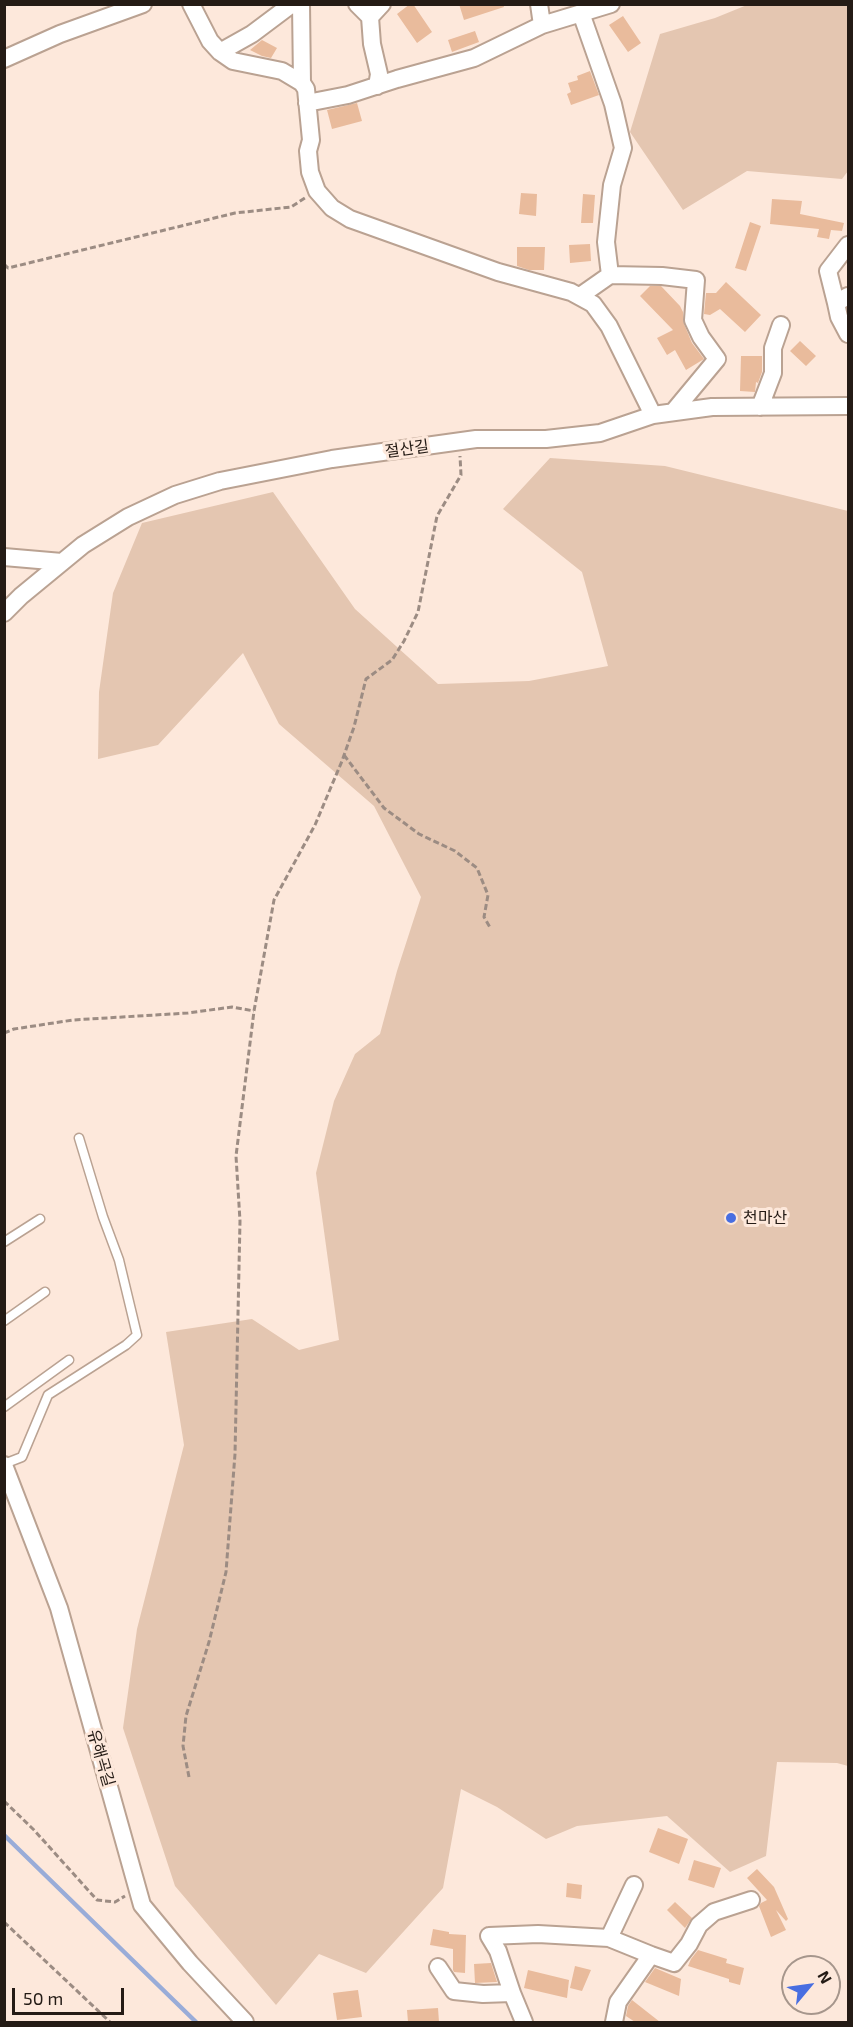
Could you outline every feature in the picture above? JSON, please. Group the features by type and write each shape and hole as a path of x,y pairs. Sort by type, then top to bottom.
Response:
{"street":[{"path":"4,59 60,34 143,4"},
{"path":"191,4 210,41 220,52 233,61 282,71 302,83 306,89 311,140 308,161 317,191 332,208 350,219 498,272 580,296 593,304 602,314 653,415"},
{"path":"220,52 252,34 292,4"},
{"path":"301,4 302,83"},
{"path":"357,4 376,11 372,44 378,74 377,86"},
{"path":"539,4 542,25"},
{"path":"307,103 348,95 474,58 542,25 611,4"},
{"path":"580,13 613,104 623,148 612,185 606,242 610,275"},
{"path":"849,245 828,271 842,300 839,318 849,334"},
{"path":"580,296 610,275 662,276 696,280 693,320 701,337 717,359 673,412"},
{"path":"760,407 773,373 773,348 781,325"},
{"name":"절산길","path":"4,613 83,545 128,517 175,495 220,481 332,459 459,442 546,439 600,433 653,415 712,407 849,406"},
{"path":"4,557 62,562"},
{"name":"유해곡길","path":"4,1465 59,1608 142,1905 190,1963 245,2022"},
{"path":"609,1938 634,1885"},
{"path":"524,2022 498,1951 489,1936 538,1934 609,1938 674,1963 689,1944 699,1925 714,1912 751,1900"},
{"path":"614,2022 618,2002 651,1955"},
{"path":"438,1967 454,1991 483,1994 512,1993"}],"lane":[{"path":"4,1465 22,1457 37,1426 48,1395 126,1345 137,1335 120,1260 103,1217 79,1137"},
{"path":"4,1242 40,1219"},
{"path":"4,1321 45,1292"},
{"path":"4,1407 69,1359"}],"path":[{"path":"4,264 8,268 235,213 291,207 317,191"},
{"path":"189,1777 183,1746 186,1716 209,1642 226,1572 235,1454 240,1221 236,1156 254,1011 274,900 315,825 354,727 366,679 392,660 418,612 437,516 461,475 459,442"},
{"path":"344,755 384,808 420,834 454,851 477,868 488,895 484,917 491,929"},
{"path":"4,1033 14,1029 73,1020 188,1013 232,1007 254,1011"},
{"path":"4,1801 97,1900 115,1902 138,1888"},
{"path":"4,1922 110,2022"}],"shaded area":[{"path":"747,5 848,5 848,171 842,179 747,171 683,210 630,132 660,34 715,18"},
{"path":"550,458 665,466 848,511 848,1766 837,1763 777,1762 766,1856 730,1872 667,1816 577,1826 546,1839 497,1807 461,1789 443,1888 366,1973 319,1954 276,2005 175,1886 123,1728 137,1629 184,1445 166,1332 252,1319 299,1350 339,1340 316,1173 334,1101 355,1054 380,1034 421,897 374,806 279,724 243,653 158,745 98,759 99,692 113,593 142,523 273,492 355,609 438,684 529,681 608,666 582,572 503,509"}],"building":[{"path":"413,4 432,32 417,43 397,14"},
{"path":"459,4 503,4 504,7 464,20"},
{"path":"623,16 641,43 628,52 609,25"},
{"path":"475,31 479,42 452,52 448,40"},
{"path":"262,40 277,48 271,58 250,50"},
{"path":"590,71 599,95 571,105 567,94 571,92 568,83 578,80 577,76"},
{"path":"357,103 362,121 332,129 327,110"},
{"path":"521,193 537,194 536,216 519,214"},
{"path":"583,194 595,195 593,223 581,223"},
{"path":"772,199 802,201 800,214 844,223 842,231 831,230 829,239 817,237 819,229 770,224"},
{"path":"750,222 761,226 746,271 735,268"},
{"path":"590,244 591,261 570,263 569,245"},
{"path":"517,247 545,247 544,270 529,270 517,266"},
{"path":"726,282 761,315 745,332 720,309 710,315 704,314 706,293 716,293"},
{"path":"650,286 661,286 680,306 692,343 704,359 686,370 675,350 667,355 657,338 673,330 640,296"},
{"path":"800,341 816,356 806,366 790,351"},
{"path":"741,356 762,356 762,372 758,383 756,382 755,392 740,391"},
{"path":"658,1828 688,1839 679,1864 649,1852"},
{"path":"694,1860 721,1868 714,1888 688,1880"},
{"path":"757,1869 774,1887 788,1919 786,1921 776,1910 786,1930 771,1937 759,1906 767,1900 747,1878"},
{"path":"567,1883 582,1885 581,1899 566,1897"},
{"path":"675,1902 692,1918 685,1928 667,1910"},
{"path":"433,1929 449,1932 449,1934 466,1935 465,1973 453,1970 453,1949 430,1945"},
{"path":"698,1950 727,1959 726,1963 744,1968 740,1985 729,1982 729,1979 688,1966"},
{"path":"491,1963 497,1982 475,1983 474,1964"},
{"path":"575,1966 591,1970 582,1991 570,1988"},
{"path":"655,1968 681,1979 679,1996 645,1982"},
{"path":"528,1970 569,1980 567,1998 524,1988"},
{"path":"358,1990 362,2017 337,2020 333,1993"},
{"path":"632,2000 660,2022 635,2022 626,2016"},
{"path":"438,2008 439,2022 408,2022 407,2010"}],"waterway":[{"path":"4,1835 196,2022"}],"place":[{"name":"천마산","path":"731,1218"}]}
